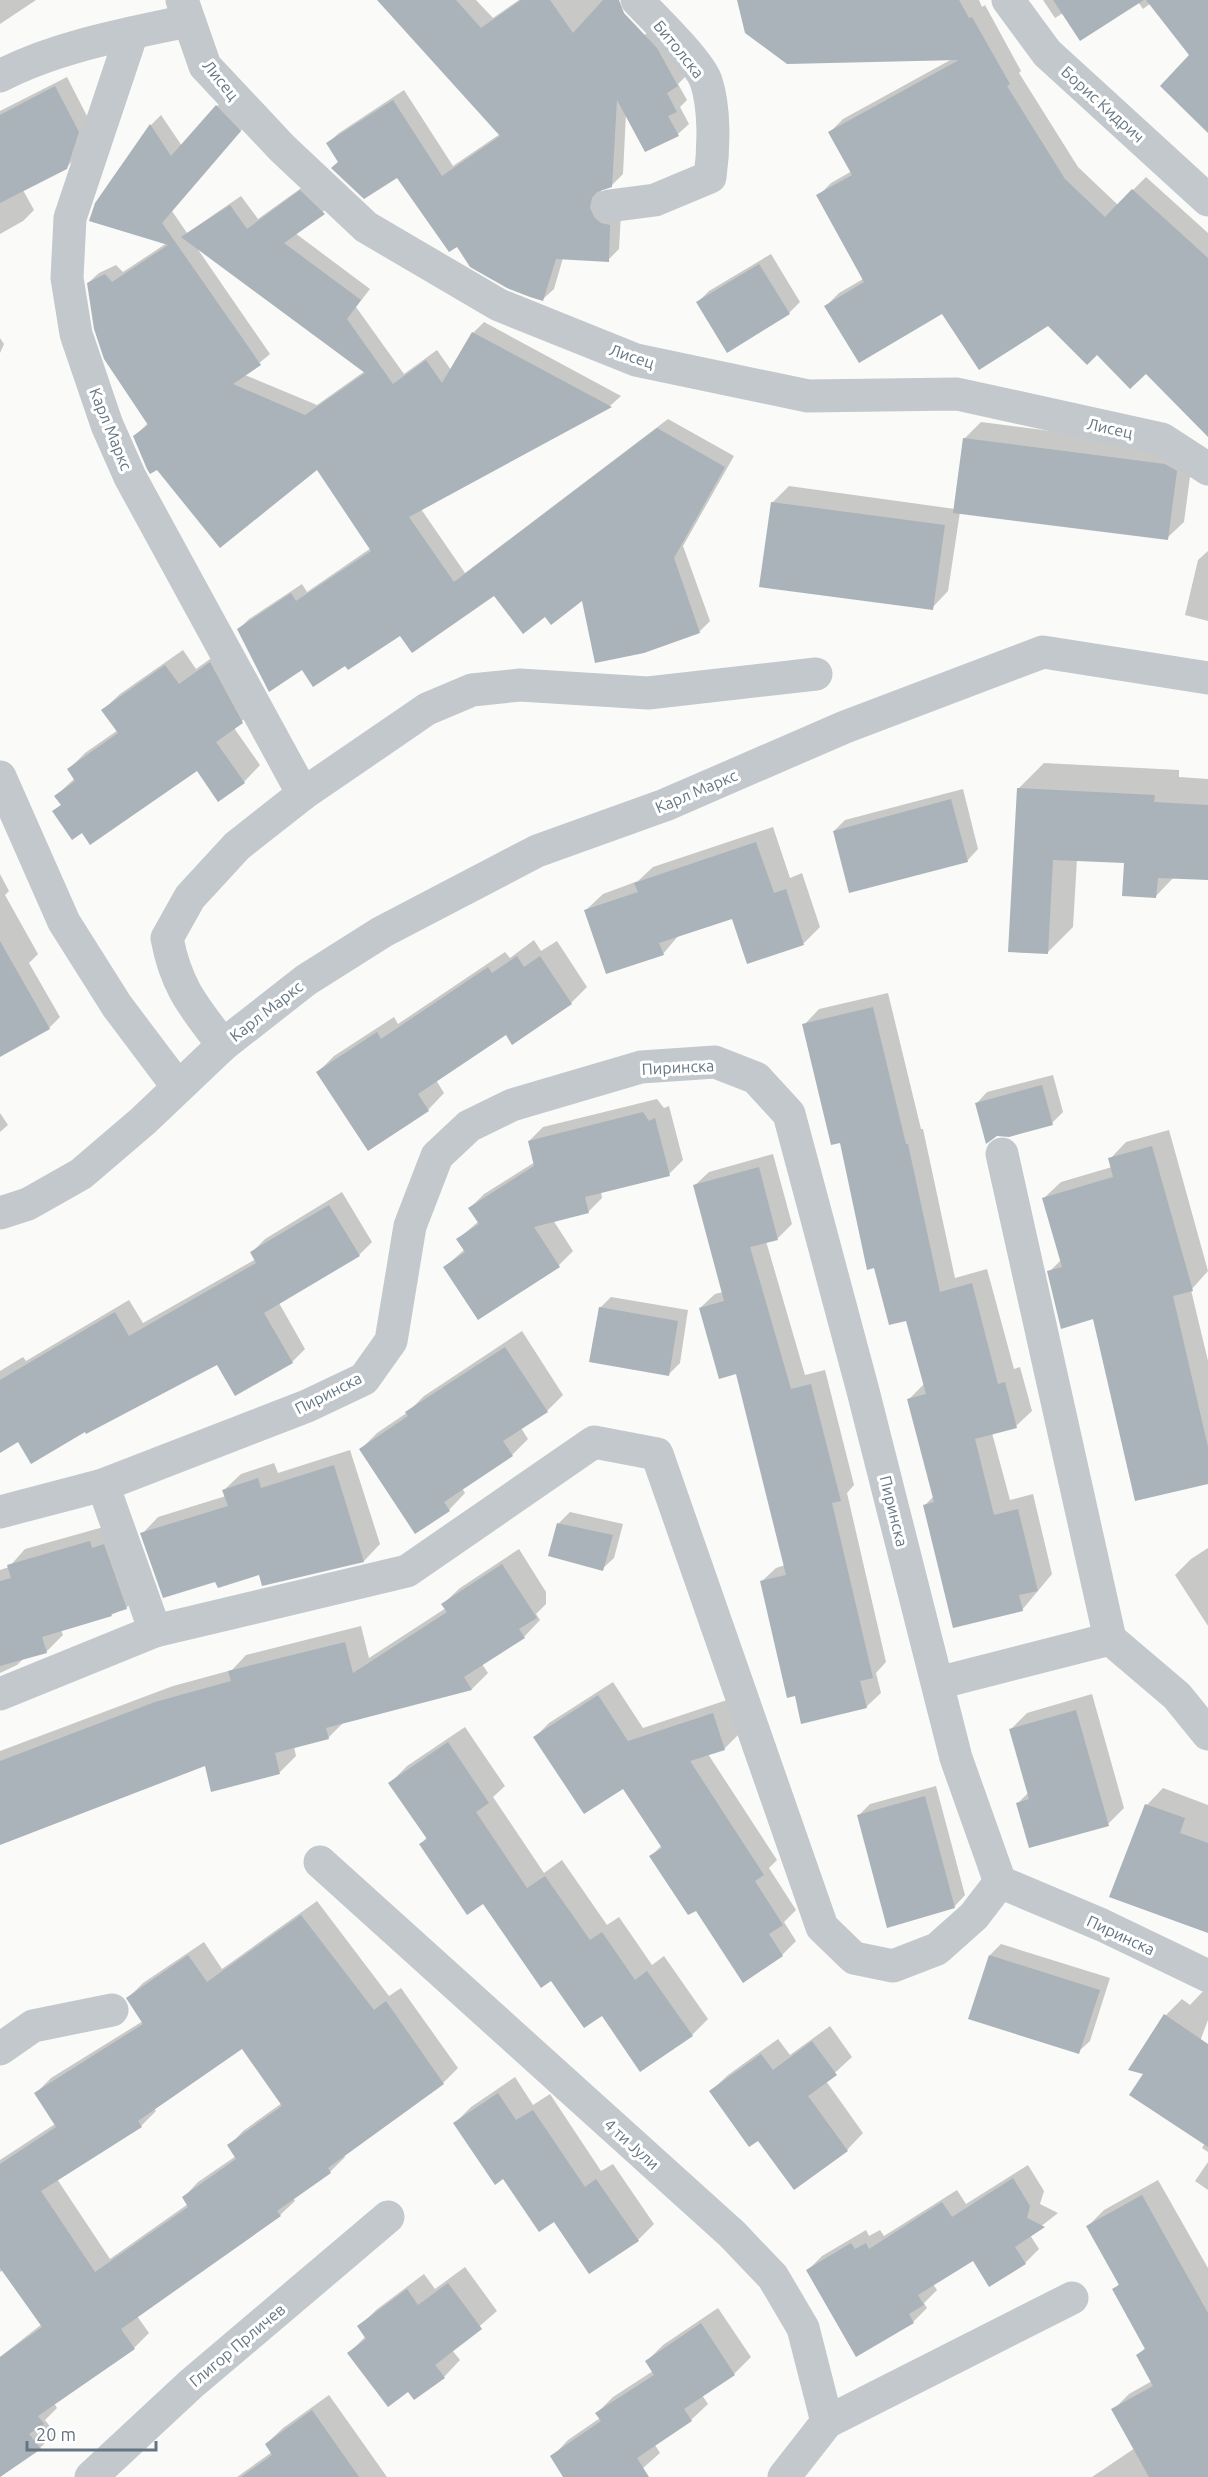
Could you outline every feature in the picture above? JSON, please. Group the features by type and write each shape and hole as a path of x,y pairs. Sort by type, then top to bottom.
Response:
{"street":[{"name":"Битолска","path":"609,206 655,200 710,177 714,146 705,80 678,44 637,0"},
{"name":"Борис Кидрич","path":"1008,0 1047,53 1208,199"},
{"path":"0,76 21,64 132,33 184,10"},
{"name":"Лисец","path":"184,10 205,66 282,148 366,227 499,305 636,360 808,396 957,394 1162,439 1208,469"},
{"name":"Карл Маркс","path":"132,33 70,218 67,278 76,334 107,425 130,477 303,794"},
{"name":"Карл Маркс","path":"0,1213 28,1204 81,1174 223,1045 306,980 382,932 537,851 665,805 845,727 1042,652 1208,678"},
{"name":"Карл Маркс","path":"223,1045 186,995 173,969 167,938 190,897 237,846 303,794 427,710 472,690 520,685 648,693 816,674"},
{"path":"0,777 64,922 117,1006 178,1087"},
{"name":"Пиринска","path":"0,1512 104,1485 307,1406 364,1379 391,1341 410,1226 436,1155 469,1126 512,1105 642,1067 716,1062 756,1078 789,1114 956,1758 1000,1882 1102,1925 1208,1976"},
{"path":"1002,1154 1110,1639 1177,1696 1208,1734"},
{"path":"0,1694 155,1631 407,1571 594,1442 657,1454 822,1927 854,1958 893,1966 937,1948 974,1916 1000,1882"},
{"path":"104,1485 155,1631"},
{"path":"938,1683 1110,1639"},
{"name":"4 ти Јули","path":"320,1862 732,2234 773,2277 803,2328 827,2422"},
{"path":"0,2049 33,2026 112,2010"},
{"name":"Глигор Прличев","path":"91,2477 191,2384 388,2217"},
{"path":"784,2477 827,2422 1072,2298"}],"building":[{"path":"377,0 456,0 481,28 521,0 550,0 573,33 603,0 619,0 624,13 657,48 678,86 667,93 677,112 668,116 679,136 645,152 617,100 612,187 597,192 592,198 590,208 595,218 601,223 610,225 609,262 556,259 543,301 530,297 507,288 470,267 457,247 449,252 397,178 364,199 331,168 338,162 326,143 393,100 442,176 500,136"},
{"path":"737,0 959,0 969,18 972,17 1010,84 1007,86 1065,179 1105,217 1132,189 1208,258 1208,437 1146,374 1130,389 1097,355 1087,365 1048,326 979,370 942,314 859,363 824,306 864,282 816,195 852,175 828,132 959,60 787,64 745,33"},
{"path":"1053,0 1144,0 1080,41"},
{"path":"1146,0 1208,0 1208,133 1160,86 1189,55"},
{"path":"55,86 79,132 67,169 0,203 0,115"},
{"path":"216,105 241,131 162,223 261,365 233,384 305,415 365,373 181,237 230,205 247,229 300,190 325,214 284,243 361,300 347,319 393,384 426,360 442,383 472,332 612,407 409,517 454,582 657,428 725,467 674,558 700,633 644,653 595,663 582,601 551,625 545,617 523,634 494,596 412,653 400,636 348,670 345,666 313,687 302,670 269,692 237,629 291,593 296,601 371,551 317,470 220,548 157,470 150,474 147,469 133,436 148,425 104,359 94,329 87,283 105,274 112,282 168,245 89,221 95,203 150,124 171,156"},
{"path":"759,264 790,314 727,353 696,302"},
{"path":"963,438 1165,464 1177,471 1168,540 953,513"},
{"path":"771,502 945,525 933,610 759,587"},
{"path":"210,662 243,723 216,742 245,783 218,802 197,771 90,845 82,833 72,840 52,811 61,805 54,796 75,781 67,769 118,733 101,710 165,665 179,684"},
{"path":"1017,788 1155,795 1154,802 1208,805 1208,880 1158,878 1156,898 1122,896 1124,863 1053,860 1048,954 1008,952"},
{"path":"951,799 968,862 849,893 833,831"},
{"path":"756,842 774,893 786,889 804,945 747,964 732,919 659,943 664,955 606,974 584,910 638,892 634,883"},
{"path":"0,941 50,1029 0,1057"},
{"path":"517,956 524,967 540,956 572,1004 512,1045 506,1035 418,1094 429,1111 368,1151 316,1072 377,1032 381,1039 488,967 492,973"},
{"path":"873,1007 906,1144 908,1144 940,1292 972,1283 998,1384 1005,1382 1017,1428 975,1439 994,1515 1018,1509 1038,1591 1019,1595 1023,1611 953,1628 923,1505 934,1502 907,1399 926,1394 906,1321 889,1325 874,1268 867,1270 840,1143 831,1145 802,1024"},
{"path":"1042,1085 1053,1125 1009,1137 997,1136 986,1144 975,1103"},
{"path":"643,1112 649,1121 655,1118 670,1176 585,1197 589,1213 534,1227 560,1267 478,1320 443,1267 465,1252 456,1239 479,1224 468,1208 534,1166 528,1141"},
{"path":"1152,1146 1193,1291 1173,1296 1208,1447 1208,1484 1135,1501 1093,1319 1061,1329 1047,1271 1062,1267 1042,1198 1113,1177 1108,1158"},
{"path":"759,1167 778,1240 750,1247 791,1389 811,1384 841,1501 832,1503 873,1678 860,1681 867,1708 801,1724 795,1696 787,1698 760,1581 786,1575 736,1374 719,1379 699,1308 724,1301 693,1185"},
{"path":"329,1205 360,1256 264,1313 293,1363 235,1396 217,1365 86,1434 85,1432 31,1464 18,1442 0,1453 0,1380 115,1312 129,1336 256,1263 250,1252"},
{"path":"599,1307 678,1321 669,1376 589,1362"},
{"path":"505,1347 548,1412 503,1441 513,1456 444,1502 450,1511 415,1534 359,1449 408,1416 405,1412"},
{"path":"334,1465 364,1562 262,1586 259,1575 218,1588 215,1582 163,1598 140,1533 228,1506 222,1490 258,1478 261,1488"},
{"path":"557,1523 613,1535 603,1571 548,1556"},
{"path":"90,1541 92,1548 104,1544 127,1609 111,1614 112,1616 42,1637 47,1653 0,1666 0,1581 11,1578 7,1565"},
{"path":"502,1564 537,1618 519,1629 525,1638 464,1677 472,1690 326,1728 329,1739 275,1753 280,1774 211,1792 205,1766 0,1845 0,1761 155,1702 231,1681 228,1671 345,1642 353,1673 447,1612 441,1604"},
{"path":"598,1695 628,1741 713,1713 725,1750 690,1761 764,1875 755,1881 783,1925 769,1934 783,1956 743,1983 696,1911 688,1915 649,1856 662,1848 623,1789 584,1814 533,1737"},
{"path":"1076,1710 1109,1826 1029,1848 1016,1803 1029,1799 1009,1729"},
{"path":"448,1742 489,1803 476,1812 527,1888 545,1876 590,1940 602,1932 635,1980 647,1971 693,2036 640,2072 602,2016 584,2028 551,1981 541,1988 483,1904 467,1915 419,1844 427,1839 388,1783"},
{"path":"925,1796 955,1908 887,1928 857,1815"},
{"path":"1145,1804 1185,1818 1180,1833 1208,1843 1208,1933 1109,1897"},
{"path":"301,1915 374,2010 386,2001 444,2084 328,2168 331,2173 277,2211 281,2216 121,2329 135,2349 38,2416 44,2424 29,2434 41,2449 0,2477 0,2357 42,2327 0,2268 0,2164 56,2127 34,2093 143,2024 126,1998 188,1955 207,1982","holes":["242,2049 282,2106 227,2145 236,2159 182,2197 188,2207 95,2272 41,2191 142,2127 138,2121"]},
{"path":"989,1955 1100,1990 1079,2054 968,2019"},
{"path":"1164,2014 1208,2044 1208,2147 1129,2095 1143,2074 1128,2070"},
{"path":"812,2041 837,2075 808,2096 848,2151 794,2190 758,2141 749,2147 709,2091 761,2054 773,2070"},
{"path":"498,2093 516,2120 533,2110 585,2187 596,2179 639,2241 589,2274 554,2222 539,2232 503,2179 495,2185 453,2123"},
{"path":"1013,2178 1030,2206 1027,2218 1045,2227 1015,2247 1026,2264 989,2287 973,2261 918,2295 924,2305 909,2314 914,2323 856,2357 806,2270 851,2243 855,2249 866,2243 869,2249 942,2202 952,2217"},
{"path":"1142,2195 1208,2313 1208,2477 1149,2477 1111,2409 1153,2386 1136,2355 1145,2349 1112,2289 1119,2285 1086,2226"},
{"path":"448,2283 482,2329 435,2365 445,2378 414,2400 408,2392 388,2407 347,2353 366,2339 357,2326 407,2289 418,2305"},
{"path":"701,2323 735,2375 684,2409 692,2421 637,2458 649,2477 563,2477 550,2456 601,2421 595,2413 654,2375 645,2361"},
{"path":"312,2410 359,2477 241,2477 272,2455 265,2444"}]}
